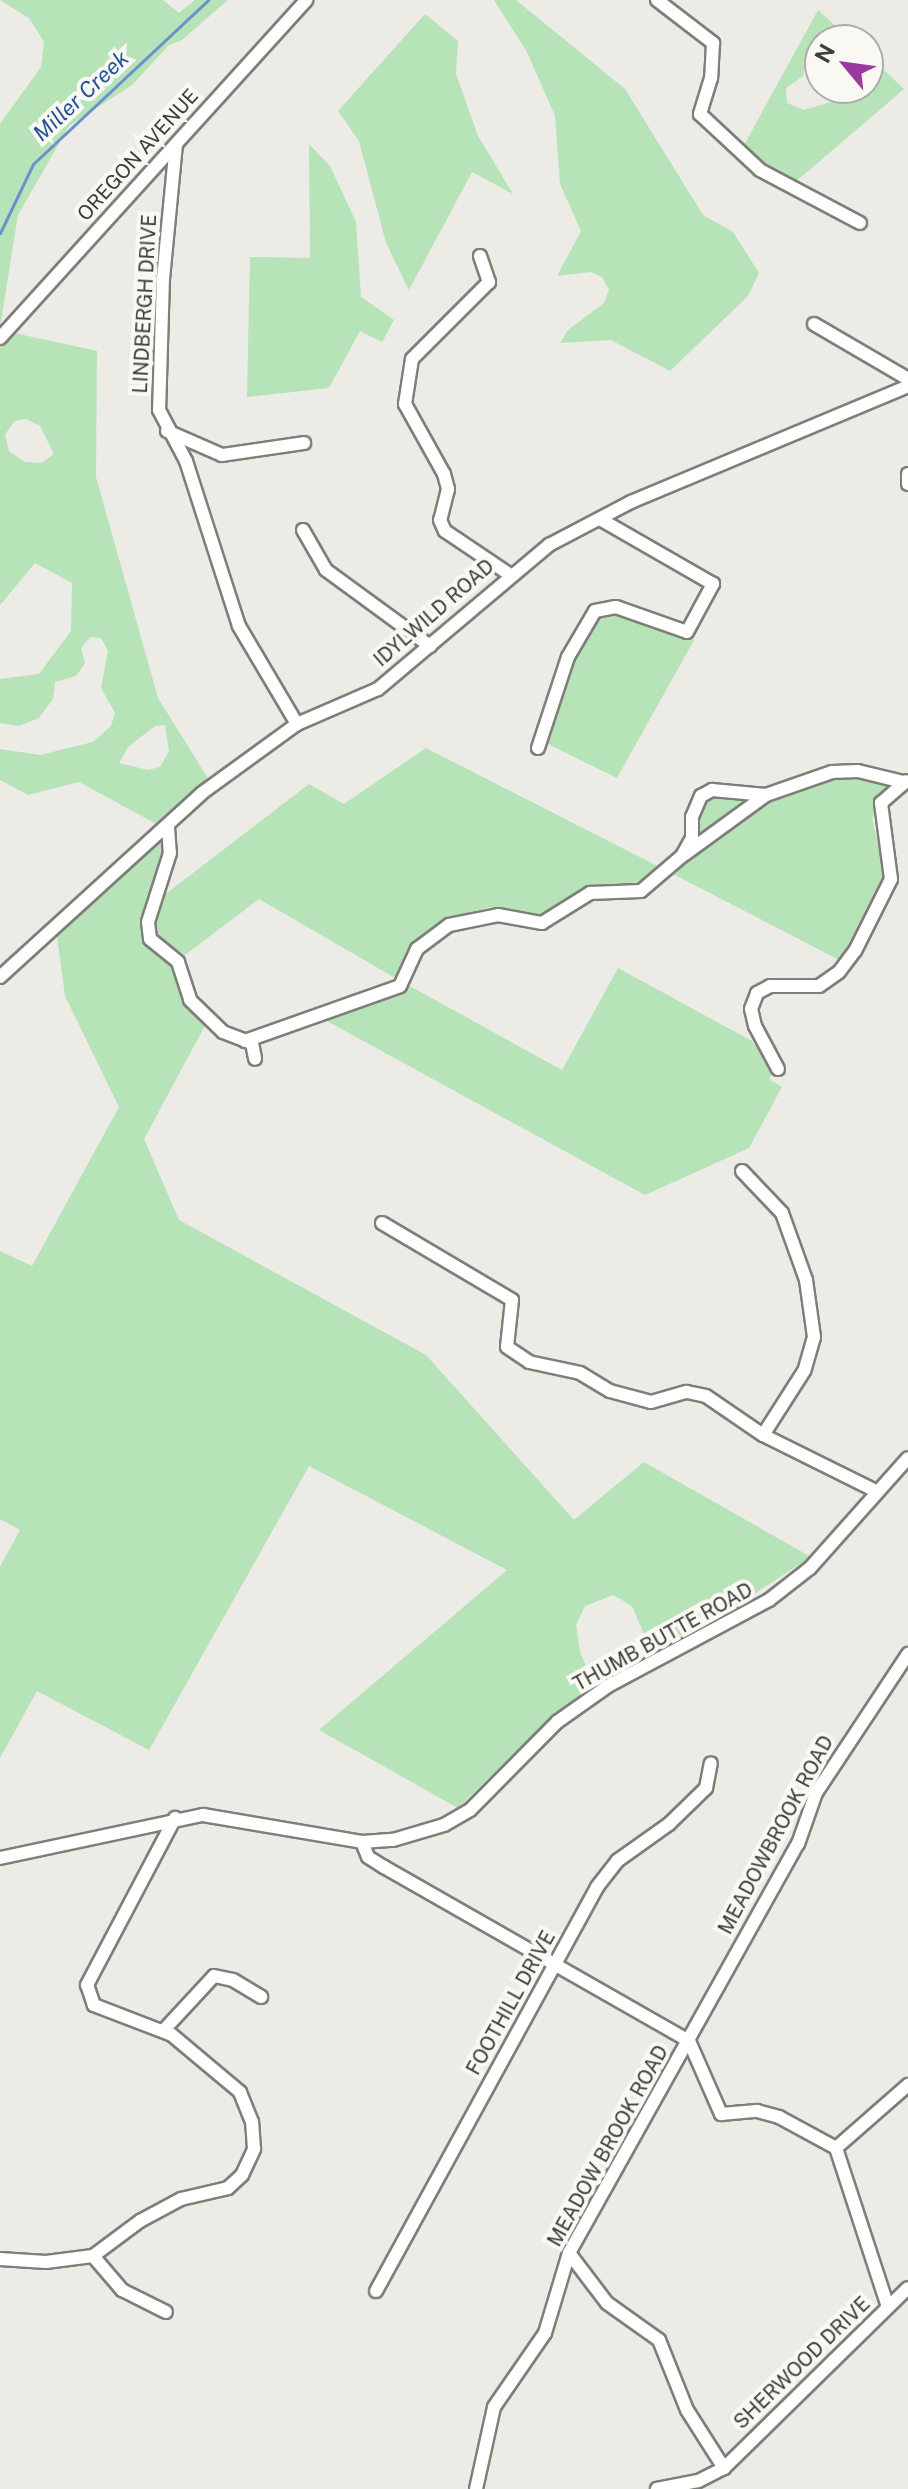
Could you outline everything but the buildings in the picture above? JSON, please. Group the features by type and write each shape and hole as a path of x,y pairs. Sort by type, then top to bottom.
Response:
{"street":[{"name":"OREGON AVENUE","path":"0,338 306,0"},
{"path":"657,0 713,43 711,78 700,114 760,170 860,223"},
{"name":"LINDBERGH DRIVE","path":"176,144 162,295 159,410 167,431 186,461 239,626 297,724"},
{"path":"480,256 489,282 412,359 405,404 420,424 448,489 440,520 445,531 509,574"},
{"path":"814,324 908,379"},
{"name":"IDYLWILD ROAD","path":"0,977 202,793 297,724 378,689 509,574 600,519 908,386"},
{"path":"167,431 222,455 304,443"},
{"path":"908,474 908,484"},
{"path":"538,748 568,657 595,611 616,607 687,632 713,584 600,519"},
{"path":"303,530 326,570 430,646"},
{"path":"245,1041 400,986 417,949 449,925 498,915 542,923 590,893 641,891 682,856 766,795 832,772 858,771 905,781"},
{"path":"778,1069 755,1026 751,1009 757,993 770,986 819,986 839,972 855,951 891,879 881,803 905,781"},
{"path":"682,856 701,796 726,788 766,795"},
{"path":"168,827 170,853 148,922 150,939 178,962 190,1000 223,1032 252,1043 255,1059"},
{"path":"742,1171 782,1213 806,1280 814,1337 804,1371 763,1435"},
{"path":"382,1223 512,1300 505,1331 507,1347 529,1362 580,1373 610,1391 651,1402 687,1392 706,1396 763,1435 878,1492"},
{"name":"THUMB BUTTE ROAD","path":"0,1858 175,1818 238,1818 362,1842 393,1840 444,1825 470,1810 557,1722 608,1686 769,1600 799,1576 908,1458"},
{"name":"MEADOWBROOK ROAD","path":"689,2041 798,1844 816,1793 908,1654"},
{"name":"FOOTHILL DRIVE","path":"376,2291 553,1966 617,1861 669,1824 706,1788 711,1763"},
{"path":"0,2259 93,2256 140,2221 181,2199 228,2188 242,2175 254,2149 252,2122 240,2092 208,2061 163,2031 94,2005 87,1985 175,1818"},
{"path":"362,1842 376,1862 553,1966 689,2041 721,2114 768,2114 836,2148 888,2307"},
{"path":"163,2031 214,1976 233,1980 261,1997"},
{"name":"MEADOW BROOK ROAD","path":"476,2489 494,2407 545,2333 569,2253 689,2041"},
{"path":"836,2148 908,2085"},
{"path":"569,2253 607,2303 659,2340 669,2353 687,2410 724,2468 698,2481 657,2489"},
{"path":"93,2256 122,2290 166,2312"},
{"name":"SHERWOOD DRIVE","path":"724,2468 908,2288"}],"green space":[{"path":"0,0 163,0 179,13 195,0 228,0 182,40 169,45 132,85 69,126 18,215 0,327 0,124 41,67 44,42 29,18"},
{"path":"494,0 516,0 625,89 703,215 733,232 759,273 748,296 670,371 611,340 560,343 568,330 604,303 609,290 602,277 591,272 557,276 581,231 560,184 555,116 527,52"},
{"path":"818,10 833,24 810,24"},
{"path":"425,14 458,41 456,74 478,136 513,194 472,172 409,290 386,243 359,141 338,111"},
{"path":"804,36 803,76 786,88 787,103 804,110 824,104 884,104 884,70 904,89 794,183 743,147"},
{"path":"309,144 330,166 356,222 361,297 394,320 382,342 360,331 329,388 247,397 250,257 310,258"},
{"path":"14,333 97,351 96,477 158,698 209,780 162,827 79,782 28,795 0,780 0,749 40,755 93,742 111,726 115,713 101,688 108,651 101,638 90,637 81,648 85,663 76,676 55,682 53,699 39,718 19,726 0,723 0,679 39,674 71,631 72,583 35,563 0,605 0,348","holes":["26,419 40,426 54,454 42,463 25,462 9,451 5,434 15,421","165,725 169,751 160,767 148,770 119,763 128,747 155,726"]},
{"path":"614,612 694,640 617,778 544,742 570,661 597,615"},
{"path":"426,748 665,870 638,886 599,887 543,917 490,907 446,920 413,944 397,979 259,899 185,955 155,934 159,899 309,784 344,804"},
{"path":"852,775 888,786 872,818 886,878 843,962 673,874 760,802 830,777"},
{"path":"722,791 748,798 698,839 696,819 705,801"},
{"path":"163,839 165,850 143,918 143,939 168,961 185,1003 207,1022 144,1139 179,1220 426,1355 574,1520 644,1462 811,1557 714,1620 651,1650 632,1606 613,1595 585,1606 576,1625 580,1652 594,1684 548,1720 458,1808 319,1730 507,1570 309,1466 149,1750 37,1691 0,1758 0,1567 20,1530 0,1519 0,1251 32,1266 119,1107 65,996 57,937"},
{"path":"618,968 752,1041 773,1071 769,1079 782,1087 749,1148 645,1195 325,1020 408,985 562,1070"}],"waterway":[{"name":"Miller Creek","path":"0,233 33,164 208,0"}]}
